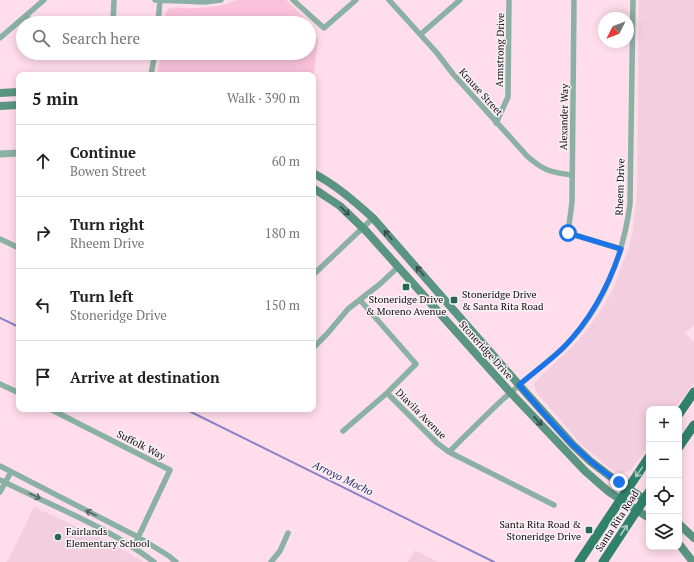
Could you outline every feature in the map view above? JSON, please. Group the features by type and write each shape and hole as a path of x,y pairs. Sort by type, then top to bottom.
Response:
{"main road":[{"path":"0,93 16,92"},
{"path":"0,106 16,105"},
{"name":"Stoneridge Drive","path":"316,174 327,180 374,218 519,385 590,462 628,488 646,496"},
{"name":"Stoneridge Drive","path":"316,190 340,206 363,228 511,393 585,471 620,499 646,516"},
{"path":"682,410 694,392"},
{"path":"682,443 694,425"},
{"name":"Santa Rita Road","path":"579,562 646,461"},
{"name":"Santa Rita Road","path":"603,562 637,510 646,499"},
{"path":"682,527 694,538"},
{"path":"682,548 693,562"}],"street":[{"path":"26,16 44,0"},
{"path":"113,16 114,0"},
{"path":"155,0 206,2 221,0"},
{"path":"159,16 160,0"},
{"path":"293,0 311,16"},
{"path":"316,21 324,28 356,0"},
{"name":"Krause Street","path":"389,0 421,34 453,74 527,156 537,165 550,172 572,175"},
{"path":"421,34 460,0"},
{"name":"Armstrong Drive","path":"496,122 508,97 509,0"},
{"name":"Alexander Way","path":"574,0 572,202 568,233 621,249"},
{"name":"Rheem Drive","path":"449,452 519,385 564,347 587,320 605,291 614,270 627,228 630,204 633,0"},
{"path":"0,38 16,24"},
{"path":"152,72 154,60"},
{"path":"0,154 16,153"},
{"path":"316,272 374,218"},
{"path":"0,239 16,247"},
{"path":"316,345 328,334 348,309 398,267"},
{"name":"Diavila Avenue","path":"360,300 416,364 387,393 437,443 449,452 554,505"},
{"path":"0,384 16,392"},
{"path":"343,431 387,393"},
{"name":"Suffolk Way","path":"56,412 170,470 134,546"},
{"path":"0,466 138,537 176,562"},
{"path":"0,492 3,481 11,472"},
{"path":"3,481 134,546 154,562"},
{"path":"271,562 280,550 288,533"}],"shaded area":[{"path":"237,0 286,0 303,16 165,16 168,9 171,8 210,7"},
{"path":"639,0 694,0 694,325 685,333 694,342 694,383 676,406 646,406 646,448 630,471 621,473 614,471 582,445 538,394 534,386 535,382 579,340 599,313 613,289 628,250 633,230 637,195"},
{"path":"316,37 318,40 316,56"},
{"path":"160,60 316,60 314,72 158,72"},
{"name":"Fairlands Elementary School","path":"34,507 111,543 144,562 7,562"},
{"path":"415,550 438,562 408,562"}],"waterway":[{"name":"Arroyo Mocho","path":"0,318 16,326"},
{"name":"Arroyo Mocho","path":"191,412 494,562"}],"place":[{"name":"Stoneridge Drive & Moreno Avenue","path":"406,287"},
{"name":"Stoneridge Drive & Santa Rita Road","path":"454,300"},
{"name":"Santa Rita Road & Stoneridge Drive","path":"589,530"},
{"name":"Fairlands Elementary School","path":"58,537"}],"route":[{"path":"568,233 621,249 605,291 587,320 564,347 519,385 590,462 619,482"}]}
